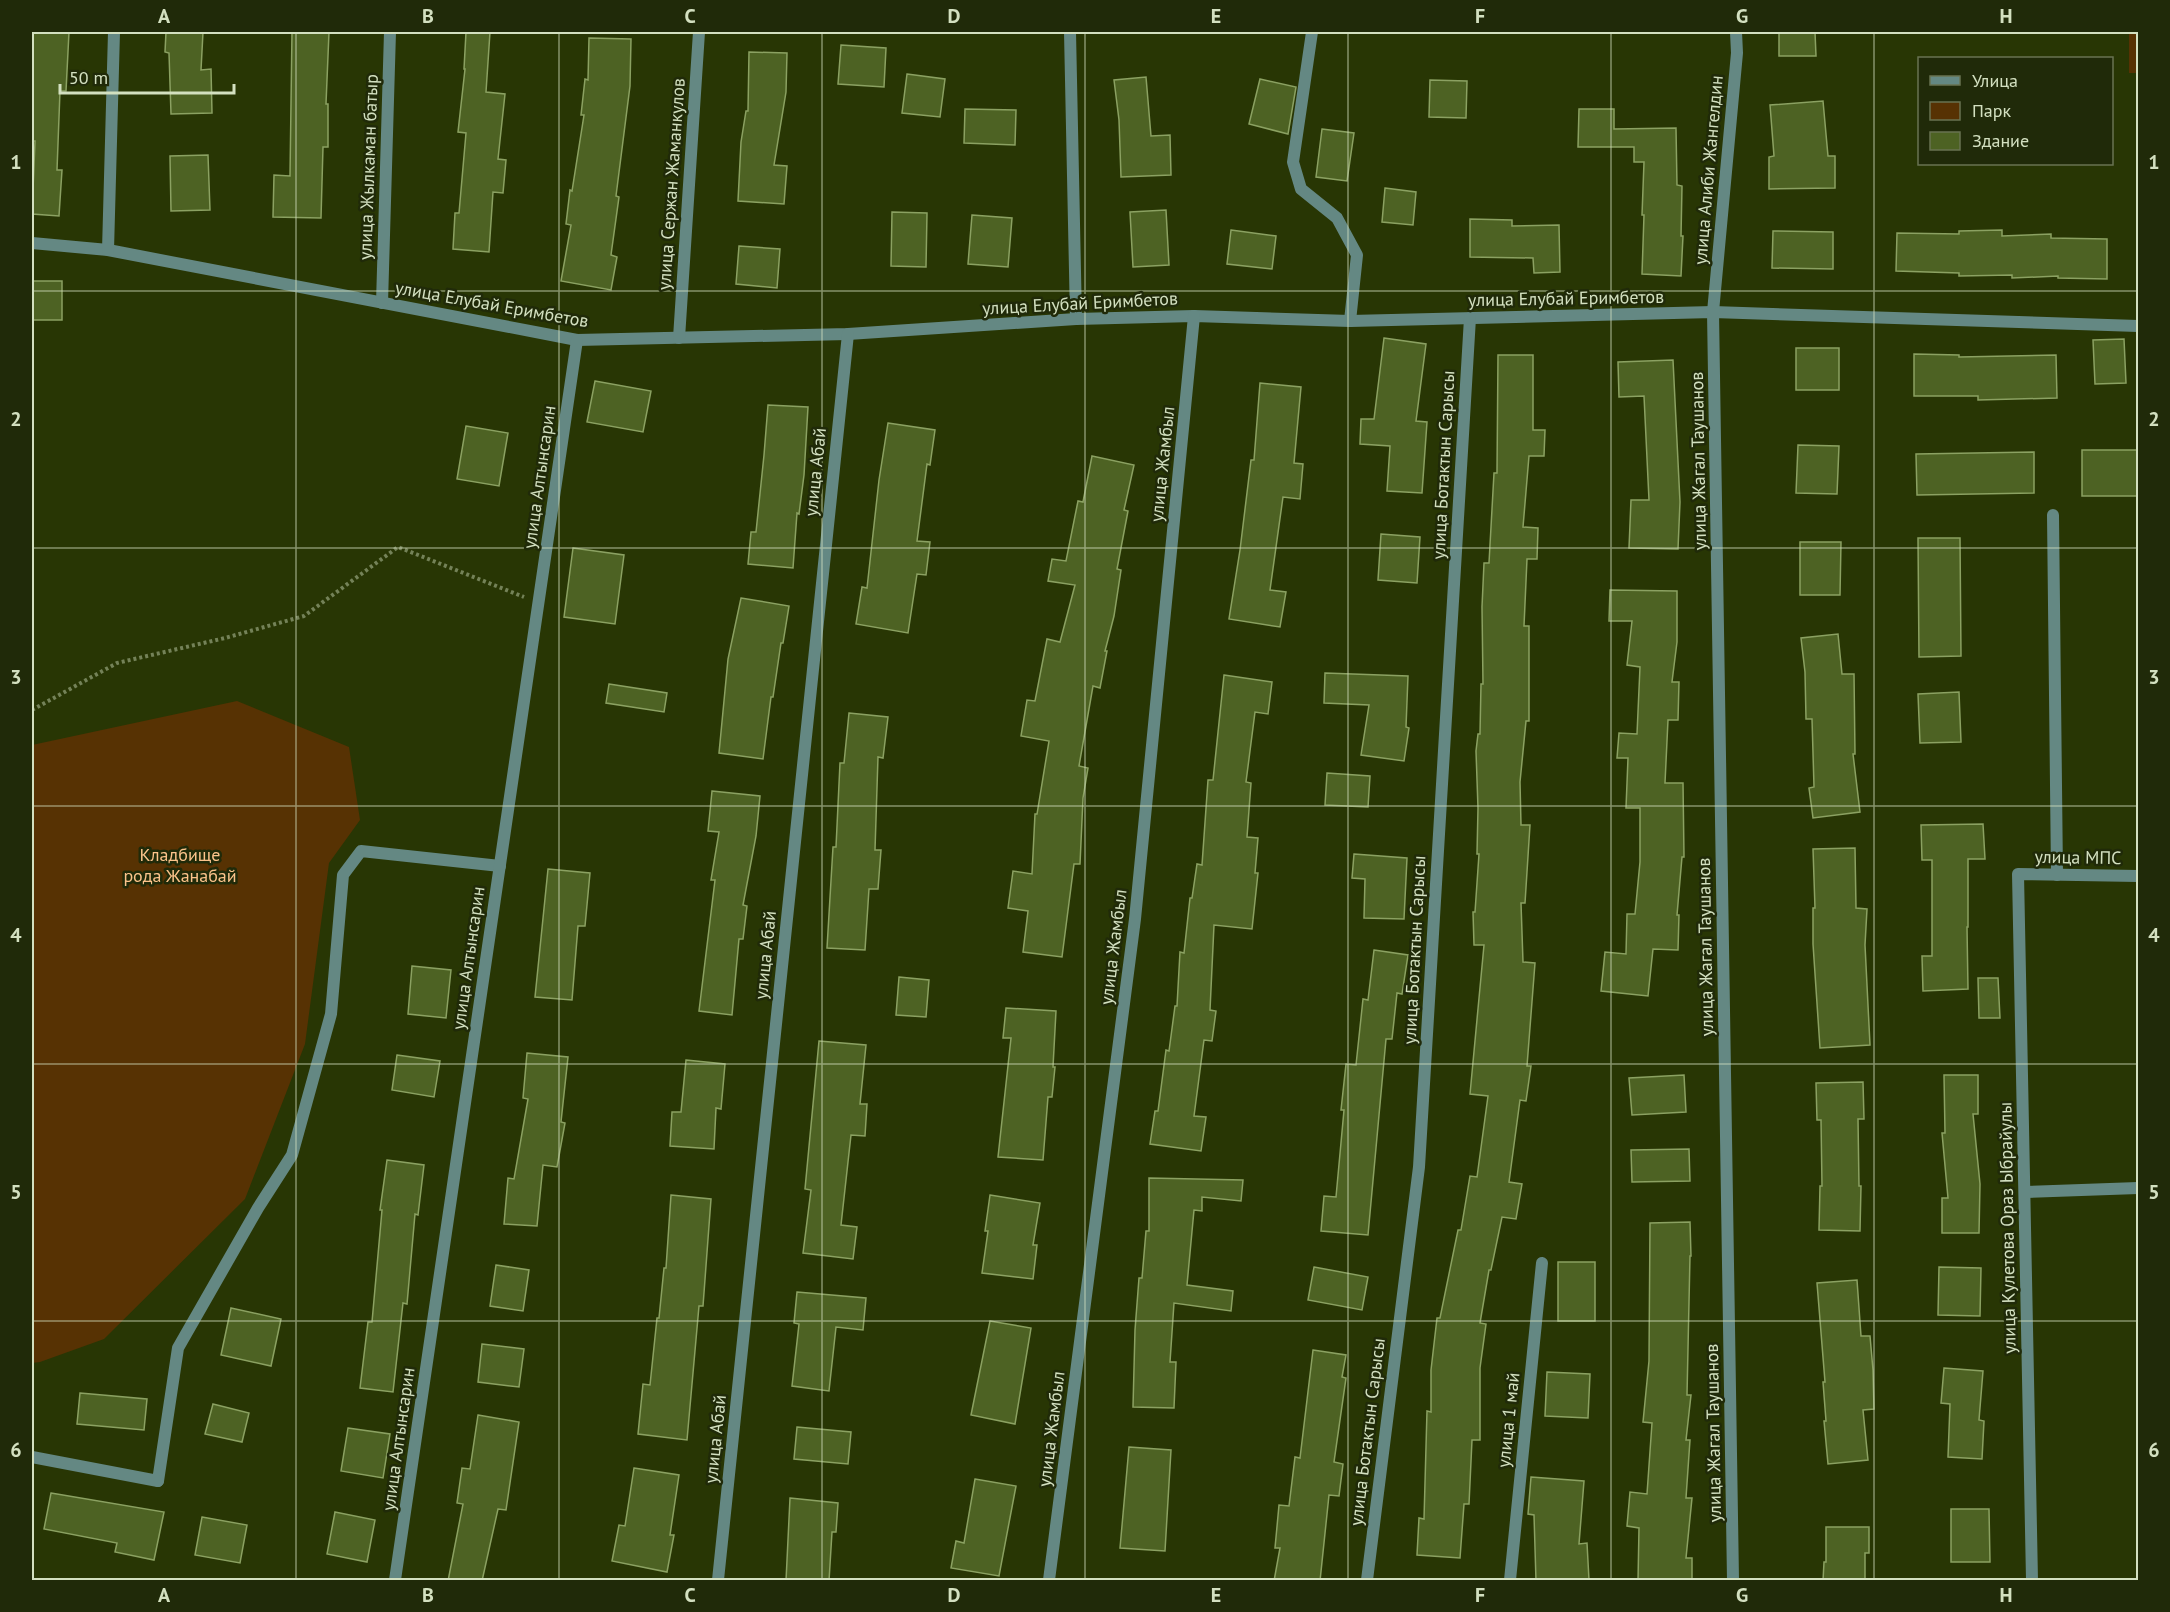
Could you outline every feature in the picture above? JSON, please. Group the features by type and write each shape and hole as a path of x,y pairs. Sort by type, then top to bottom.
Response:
{"street":[{"path":"108,250 114,32"},
{"name":"улица Жылкаман батыр","path":"382,303 390,32"},
{"name":"улица Сержан Жаманкулов","path":"679,338 699,32"},
{"path":"1071,32 1076,319"},
{"path":"1312,32 1293,162 1301,189 1337,218 1357,255 1350,321"},
{"name":"улица Алиби Жангелдин","path":"1713,312 1737,53 1736,32"},
{"name":"улица Елубай Еримбетов","path":"32,243 108,250 577,340 848,334 1076,319 1194,316 1350,321 1713,312 2139,326"},
{"name":"улица Жагал Таушанов","path":"1713,312 1734,1581"},
{"name":"улица Жамбыл","path":"1050,1581 1135,920 1194,316"},
{"name":"улица Ботактын Сарысы","path":"1367,1581 1419,1167 1470,318"},
{"name":"улица Абай","path":"718,1581 848,334"},
{"name":"улица Алтынсарин","path":"395,1581 577,340"},
{"path":"2053,515 2057,875"},
{"path":"32,1457 158,1481 177,1348 258,1208 292,1155 331,1014 343,875 361,851 500,866"},
{"name":"улица МПС","path":"2018,874 2139,876"},
{"name":"улица Кулетова Ораз Ыбрайулы","path":"2018,874 2032,1581"},
{"path":"2025,1192 2139,1188"},
{"name":"улица 1 май","path":"1510,1581 1542,1263"}],"path":[{"path":"32,710 117,663 225,638 303,615 398,547 538,603"}],"green space":[{"path":"2129,32 2138,32 2138,73 2129,73"},
{"name":"Кладбище рода Жанабай","path":"237,701 349,747 360,820 329,863 305,1044 245,1199 104,1339 32,1363 32,745"}],"building":[{"path":"32,32 69,32 66,91 60,91 57,170 62,170 59,216 32,214 35,141 32,141"},
{"path":"166,32 203,32 201,70 211,69 212,113 171,114 169,53 165,52"},
{"path":"292,32 329,32 326,104 328,104 328,147 323,147 321,218 273,217 274,175 290,176"},
{"path":"466,32 490,32 486,92 505,94 498,159 506,160 503,193 493,192 489,252 453,249 455,213 459,213 466,133 458,132 465,69"},
{"path":"1779,32 1815,32 1816,56 1779,56"},
{"path":"589,38 631,39 630,86 611,255 617,257 611,290 561,281 571,225 566,224 570,190 572,191 584,115 581,115 585,79 588,80"},
{"path":"841,45 886,48 884,87 838,84"},
{"path":"749,52 787,53 786,92 774,165 787,166 784,204 738,201 741,142 746,111 748,111"},
{"path":"907,74 945,79 940,117 902,113"},
{"path":"1146,77 1151,136 1170,135 1171,175 1121,177 1119,120 1114,80"},
{"path":"1260,79 1296,87 1288,134 1249,124"},
{"path":"1430,80 1467,81 1466,118 1429,117"},
{"path":"1823,101 1828,156 1835,156 1835,188 1769,189 1769,157 1774,156 1770,105"},
{"path":"965,109 1016,110 1015,145 964,143"},
{"path":"1579,109 1614,109 1614,129 1676,128 1677,185 1682,186 1681,276 1642,274 1644,162 1634,162 1634,147 1578,147"},
{"path":"1322,129 1354,133 1347,181 1316,177"},
{"path":"208,155 210,210 171,211 170,156"},
{"path":"1385,188 1416,192 1413,225 1382,222"},
{"path":"1166,210 1169,265 1133,267 1130,212"},
{"path":"892,212 927,213 926,267 891,266"},
{"path":"972,215 1012,218 1008,267 968,264"},
{"path":"1470,219 1512,220 1512,226 1559,225 1560,272 1534,273 1533,258 1470,257"},
{"path":"1231,230 1276,236 1272,269 1227,264"},
{"path":"2002,230 2002,236 2051,234 2051,238 2107,239 2107,279 2058,278 2058,276 2012,278 2012,275 1959,276 1959,273 1896,271 1897,233 1959,234 1959,231"},
{"path":"1773,231 1833,232 1833,269 1772,268"},
{"path":"739,246 780,249 777,288 736,284"},
{"path":"32,281 62,281 62,320 32,320"},
{"path":"1384,338 1426,344 1416,421 1427,422 1422,493 1387,491 1390,446 1360,444 1361,419 1374,419"},
{"path":"2124,339 2126,383 2095,384 2093,340"},
{"path":"1796,348 1839,348 1839,390 1796,390"},
{"path":"1914,354 1959,355 1959,357 2056,355 2057,398 1978,400 1978,396 1914,396"},
{"path":"1498,355 1533,355 1533,430 1545,430 1544,456 1529,456 1523,527 1538,528 1537,559 1527,559 1524,626 1529,626 1529,721 1526,721 1520,782 1521,825 1530,825 1525,903 1521,903 1523,962 1535,963 1527,1066 1531,1066 1526,1101 1520,1100 1509,1182 1522,1184 1516,1219 1502,1217 1491,1270 1489,1270 1480,1323 1486,1324 1480,1368 1480,1440 1472,1440 1469,1504 1464,1504 1460,1558 1417,1555 1419,1518 1424,1519 1427,1411 1431,1412 1431,1370 1437,1318 1440,1318 1458,1230 1461,1230 1470,1176 1477,1177 1488,1096 1470,1094 1484,945 1474,945 1473,912 1475,912 1479,854 1477,854 1476,751 1478,734 1480,734 1481,684 1483,684 1484,563 1489,563 1494,473 1497,473"},
{"path":"1673,360 1680,502 1678,549 1629,548 1631,500 1649,500 1644,396 1619,397 1618,362"},
{"path":"595,381 651,391 643,432 587,422"},
{"path":"1260,383 1301,387 1294,463 1303,464 1300,499 1283,497 1270,590 1286,592 1280,627 1229,619 1251,460 1254,460"},
{"path":"768,405 808,407 804,475 799,514 797,513 793,568 748,564 751,532 756,532"},
{"path":"888,423 935,430 930,465 927,464 917,541 930,542 926,575 917,574 908,633 856,624 862,587 867,588"},
{"path":"466,426 508,433 499,486 457,479"},
{"path":"1798,445 1839,446 1837,494 1796,493"},
{"path":"2082,450 2139,450 2139,496 2082,496"},
{"path":"2034,452 2034,493 1917,495 1916,454"},
{"path":"1092,456 1134,465 1124,510 1128,511 1117,569 1121,570 1114,616 1105,651 1107,651 1100,688 1093,686 1079,766 1088,768 1083,798 1080,864 1074,864 1062,957 1023,952 1028,911 1008,908 1013,871 1032,874 1035,814 1037,814 1049,741 1021,736 1027,700 1035,701 1047,639 1060,642 1075,585 1048,581 1052,559 1066,561 1078,501 1083,502"},
{"path":"1381,534 1420,537 1417,583 1378,580"},
{"path":"1918,538 1960,538 1961,656 1919,657"},
{"path":"1800,542 1841,542 1840,595 1800,595"},
{"path":"573,548 624,555 615,624 564,617"},
{"path":"1610,590 1677,591 1677,642 1672,682 1679,682 1678,720 1668,720 1665,783 1683,783 1684,857 1682,857 1677,915 1679,915 1678,950 1653,949 1648,996 1601,991 1605,952 1626,954 1627,914 1635,914 1640,862 1640,808 1626,808 1628,758 1617,758 1619,733 1637,734 1640,667 1627,665 1632,621 1609,621"},
{"path":"741,598 789,606 773,697 771,697 763,759 719,753 728,659"},
{"path":"1838,634 1842,674 1854,674 1855,754 1853,754 1860,812 1813,818 1809,788 1814,787 1812,719 1806,719 1805,672 1801,638"},
{"path":"1325,673 1408,676 1406,727 1409,728 1404,761 1361,755 1369,705 1324,703"},
{"path":"1224,675 1272,682 1268,714 1255,712 1246,782 1251,783 1247,837 1258,838 1255,873 1258,873 1252,929 1214,925 1210,1010 1216,1011 1212,1041 1204,1040 1194,1116 1206,1117 1201,1151 1150,1144 1155,1111 1158,1111 1166,1050 1169,1051 1175,1006 1177,1006 1180,952 1184,953 1190,898 1192,898 1197,864 1202,865 1208,780 1213,780"},
{"path":"609,684 667,693 664,712 606,703"},
{"path":"1959,692 1961,742 1920,743 1918,694"},
{"path":"849,713 888,717 883,758 878,757 875,850 881,850 878,889 869,889 865,950 827,948 833,847 836,847 840,763 844,763"},
{"path":"1327,773 1370,776 1368,807 1325,805"},
{"path":"712,791 760,796 756,836 743,905 747,906 743,939 739,939 732,1015 699,1011 715,880 711,880 719,832 708,831"},
{"path":"1983,824 1985,859 1968,859 1968,989 1923,991 1922,956 1932,956 1932,860 1922,860 1921,825"},
{"path":"1855,848 1856,908 1867,909 1865,945 1870,1045 1820,1048 1813,944 1813,908 1815,908 1813,849"},
{"path":"1354,854 1407,858 1404,919 1364,918 1365,879 1352,878"},
{"path":"548,869 590,873 585,926 578,926 572,1000 535,997"},
{"path":"1374,950 1408,955 1402,994 1397,993 1392,1039 1386,1039 1368,1235 1321,1231 1324,1196 1336,1197 1346,1064 1356,1065 1363,999 1368,1000"},
{"path":"412,966 451,970 446,1018 408,1014"},
{"path":"899,977 929,980 926,1017 896,1015"},
{"path":"1978,978 1998,978 2000,1018 1979,1018"},
{"path":"1006,1008 1056,1011 1053,1067 1055,1067 1052,1097 1048,1097 1043,1160 998,1157 1011,1038 1003,1038"},
{"path":"819,1041 866,1045 860,1104 867,1104 865,1136 851,1135 841,1225 857,1227 853,1259 803,1253 811,1190 805,1189"},
{"path":"527,1053 568,1057 561,1122 565,1123 557,1167 543,1165 537,1226 504,1224 508,1178 514,1179 528,1099 523,1098"},
{"path":"397,1055 440,1061 434,1097 392,1090"},
{"path":"686,1060 725,1064 721,1109 716,1108 714,1149 670,1146 672,1112 681,1112"},
{"path":"1684,1075 1686,1112 1632,1115 1629,1078"},
{"path":"1944,1075 1978,1075 1978,1114 1973,1114 1980,1184 1979,1233 1942,1233 1942,1198 1948,1198 1942,1133 1945,1133"},
{"path":"1863,1082 1864,1119 1858,1119 1859,1186 1861,1186 1860,1231 1819,1230 1820,1186 1822,1186 1821,1120 1817,1120 1816,1083"},
{"path":"1689,1149 1690,1181 1632,1182 1631,1150"},
{"path":"387,1160 424,1165 418,1215 415,1214 407,1304 403,1303 393,1392 360,1388 368,1322 372,1322 382,1210 380,1210"},
{"path":"1149,1178 1243,1180 1241,1201 1202,1197 1202,1211 1194,1210 1187,1285 1233,1291 1231,1311 1174,1303 1170,1362 1176,1362 1174,1408 1133,1407 1139,1278 1142,1278 1146,1231 1149,1231"},
{"path":"671,1195 711,1199 703,1306 699,1306 687,1440 638,1434 643,1384 650,1385 657,1318 659,1318 664,1268 666,1268"},
{"path":"990,1195 1040,1203 1033,1245 1037,1245 1033,1279 982,1273"},
{"path":"1690,1222 1687,1395 1691,1395 1686,1440 1690,1440 1686,1498 1692,1498 1686,1558 1692,1558 1692,1581 1638,1581 1639,1528 1627,1526 1630,1492 1647,1494 1652,1423 1643,1422 1649,1361 1650,1223"},
{"path":"1558,1262 1595,1262 1595,1321 1558,1321"},
{"path":"496,1265 529,1270 523,1311 490,1306"},
{"path":"1314,1267 1368,1277 1362,1310 1308,1300"},
{"path":"1939,1267 1981,1268 1980,1316 1938,1315"},
{"path":"1857,1280 1861,1336 1870,1336 1873,1370 1874,1409 1863,1410 1868,1460 1828,1464 1824,1421 1826,1421 1823,1382 1825,1382 1817,1283"},
{"path":"797,1292 866,1298 863,1330 836,1327 829,1391 792,1386 799,1324 794,1323"},
{"path":"231,1308 281,1319 271,1366 221,1355"},
{"path":"990,1321 1031,1328 1015,1424 971,1415"},
{"path":"482,1344 524,1349 519,1387 478,1382"},
{"path":"1313,1350 1346,1355 1342,1377 1346,1378 1334,1462 1343,1464 1339,1496 1329,1495 1320,1581 1274,1581 1280,1548 1275,1548 1279,1505 1289,1506 1295,1457 1300,1458"},
{"path":"1944,1368 1983,1371 1979,1420 1984,1421 1982,1459 1948,1457 1950,1404 1941,1403"},
{"path":"1547,1372 1590,1374 1588,1418 1545,1416"},
{"path":"80,1393 147,1399 144,1430 77,1424"},
{"path":"213,1404 249,1413 242,1442 205,1434"},
{"path":"478,1415 519,1422 506,1510 498,1509 482,1581 448,1581 463,1504 457,1503 462,1468 470,1469"},
{"path":"797,1427 851,1432 848,1464 794,1459"},
{"path":"348,1428 390,1434 383,1478 341,1471"},
{"path":"1129,1447 1171,1450 1165,1551 1120,1548"},
{"path":"634,1468 679,1475 670,1535 674,1535 667,1572 612,1561 619,1525 625,1526"},
{"path":"1531,1477 1584,1481 1579,1544 1587,1543 1589,1580 1536,1581 1534,1515 1528,1514"},
{"path":"975,1479 1016,1486 999,1576 951,1568 956,1541 964,1543"},
{"path":"51,1493 164,1512 154,1560 115,1552 117,1543 44,1529"},
{"path":"790,1498 838,1503 836,1532 832,1532 829,1581 786,1581"},
{"path":"1951,1509 1989,1509 1990,1562 1951,1562"},
{"path":"335,1512 375,1520 367,1562 327,1554"},
{"path":"202,1517 247,1525 240,1563 195,1555"},
{"path":"1826,1527 1869,1527 1869,1553 1865,1553 1865,1581 1823,1581 1824,1562 1826,1562"}]}
